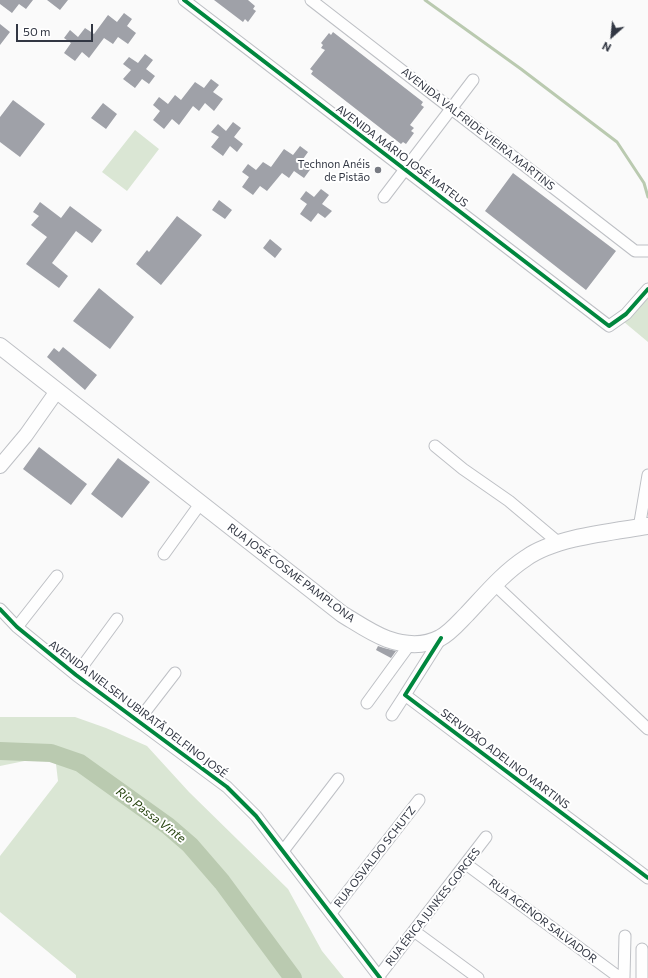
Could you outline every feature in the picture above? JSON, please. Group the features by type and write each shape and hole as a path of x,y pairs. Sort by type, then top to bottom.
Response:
{"main road":[{"name":"RUA JOSÉ COSME PAMPLONA","path":"0,346 342,614 387,639 410,644 425,643 441,638 453,628 495,585 526,558 542,548 559,543 644,527"}],"street":[{"name":"AVENIDA MÁRIO JOSÉ MATEUS","path":"184,0 609,326 626,314 648,289"},
{"name":"AVENIDA VALFRIDE VIEIRA MARTINS","path":"311,0 635,251 648,251"},
{"path":"384,197 473,80"},
{"path":"0,466 22,440 58,391"},
{"path":"435,446 463,469 509,501 559,543"},
{"path":"644,527 648,475"},
{"path":"164,554 200,504"},
{"path":"17,627 57,576"},
{"path":"495,585 648,729"},
{"name":"AVENIDA NIELSEN UBIRATÃ DELFINO JOSÉ","path":"0,609 17,627 76,675 226,787 256,816 380,977"},
{"path":"76,675 117,619"},
{"path":"392,715 441,638"},
{"path":"367,703 410,644"},
{"path":"138,721 175,673"},
{"name":"SERVIDÃO ADELINO MARTINS","path":"405,695 648,878"},
{"path":"283,851 338,779"},
{"name":"RUA OSVALDO SCHUTZ","path":"331,913 419,800"},
{"name":"RUA ÉRICA JUNKES GORGES","path":"380,977 486,837"},
{"name":"RUA AGENOR SALVADOR","path":"466,864 620,978"},
{"path":"414,931 478,978"},
{"path":"624,978 625,936"},
{"path":"642,949 642,978"}],"green space":[{"path":"135,130 159,149 127,191 102,172"},
{"path":"648,296 648,342 624,322"},
{"path":"0,717 75,717 106,728 147,746 189,792 288,889 322,951 344,978 76,978 76,975 0,912 0,856 58,781 56,764 44,757 0,766"}],"building":[{"path":"0,0 33,0 26,9 19,4 12,13 0,4"},
{"path":"47,0 68,0 60,10"},
{"path":"214,0 248,0 255,6 253,9 256,11 248,22 245,19 243,22"},
{"path":"124,13 132,19 127,26 136,33 128,44 118,37 113,44 104,38 89,58 82,52 75,61 64,53 71,43 64,38 70,30 78,37 85,28 94,34 108,15 117,22"},
{"path":"0,24 10,32 0,45"},
{"path":"333,32 423,102 421,105 424,107 410,125 414,128 411,131 414,133 406,144 403,142 401,144 311,74 313,71 310,69 325,50 321,48 323,45 321,43 329,33 331,35"},
{"path":"145,54 153,60 146,69 155,76 149,84 142,79 135,88 123,79 131,70 123,64 129,57 138,63"},
{"path":"211,79 219,85 213,92 223,99 214,111 205,103 199,111 193,106 179,125 172,119 164,129 153,120 160,111 153,105 159,97 168,104 175,95 181,100 195,82 204,88"},
{"path":"13,100 45,124 20,157 0,142 0,117"},
{"path":"103,103 117,114 106,129 91,118"},
{"path":"233,122 241,128 234,137 243,144 237,152 230,146 223,156 211,147 219,137 211,132 218,124 226,131"},
{"path":"300,146 308,152 303,159 312,167 304,178 294,171 289,178 282,173 267,191 260,186 253,195 242,187 249,177 242,172 248,164 256,170 263,162 271,167 284,149 293,155"},
{"path":"513,173 616,251 586,290 485,211"},
{"path":"321,189 329,195 322,204 332,211 325,218 318,213 311,222 300,214 307,204 300,199 306,191 314,197"},
{"path":"219,200 232,210 225,219 212,210"},
{"path":"40,202 61,218 70,206 102,230 92,243 76,231 52,263 68,276 59,288 26,264 47,237 31,225 39,216 33,212"},
{"path":"177,216 202,235 161,285 136,264 147,250 149,252"},
{"path":"270,239 282,249 275,258 263,248"},
{"path":"99,288 134,317 110,349 73,321"},
{"path":"63,347 97,375 85,390 47,357 54,348 59,352"},
{"path":"39,447 87,484 71,505 23,469"},
{"path":"118,458 150,482 122,518 91,494"},
{"path":"378,646 396,651 391,658 376,650"}],"waterway":[{"path":"425,0 521,69 617,142 644,183 648,197"},
{"name":"Rio Passa Vinte","path":"0,751 51,753 80,763 168,826 190,845 222,882 293,978"}],"cycle path":[{"path":"184,0 609,326 626,314 648,289"},
{"path":"0,609 17,627 76,675 227,787 256,816 380,978"},
{"path":"441,638 405,695 648,878"}],"place":[{"name":"Technon Anéis de Pistão","path":"378,170"}]}
